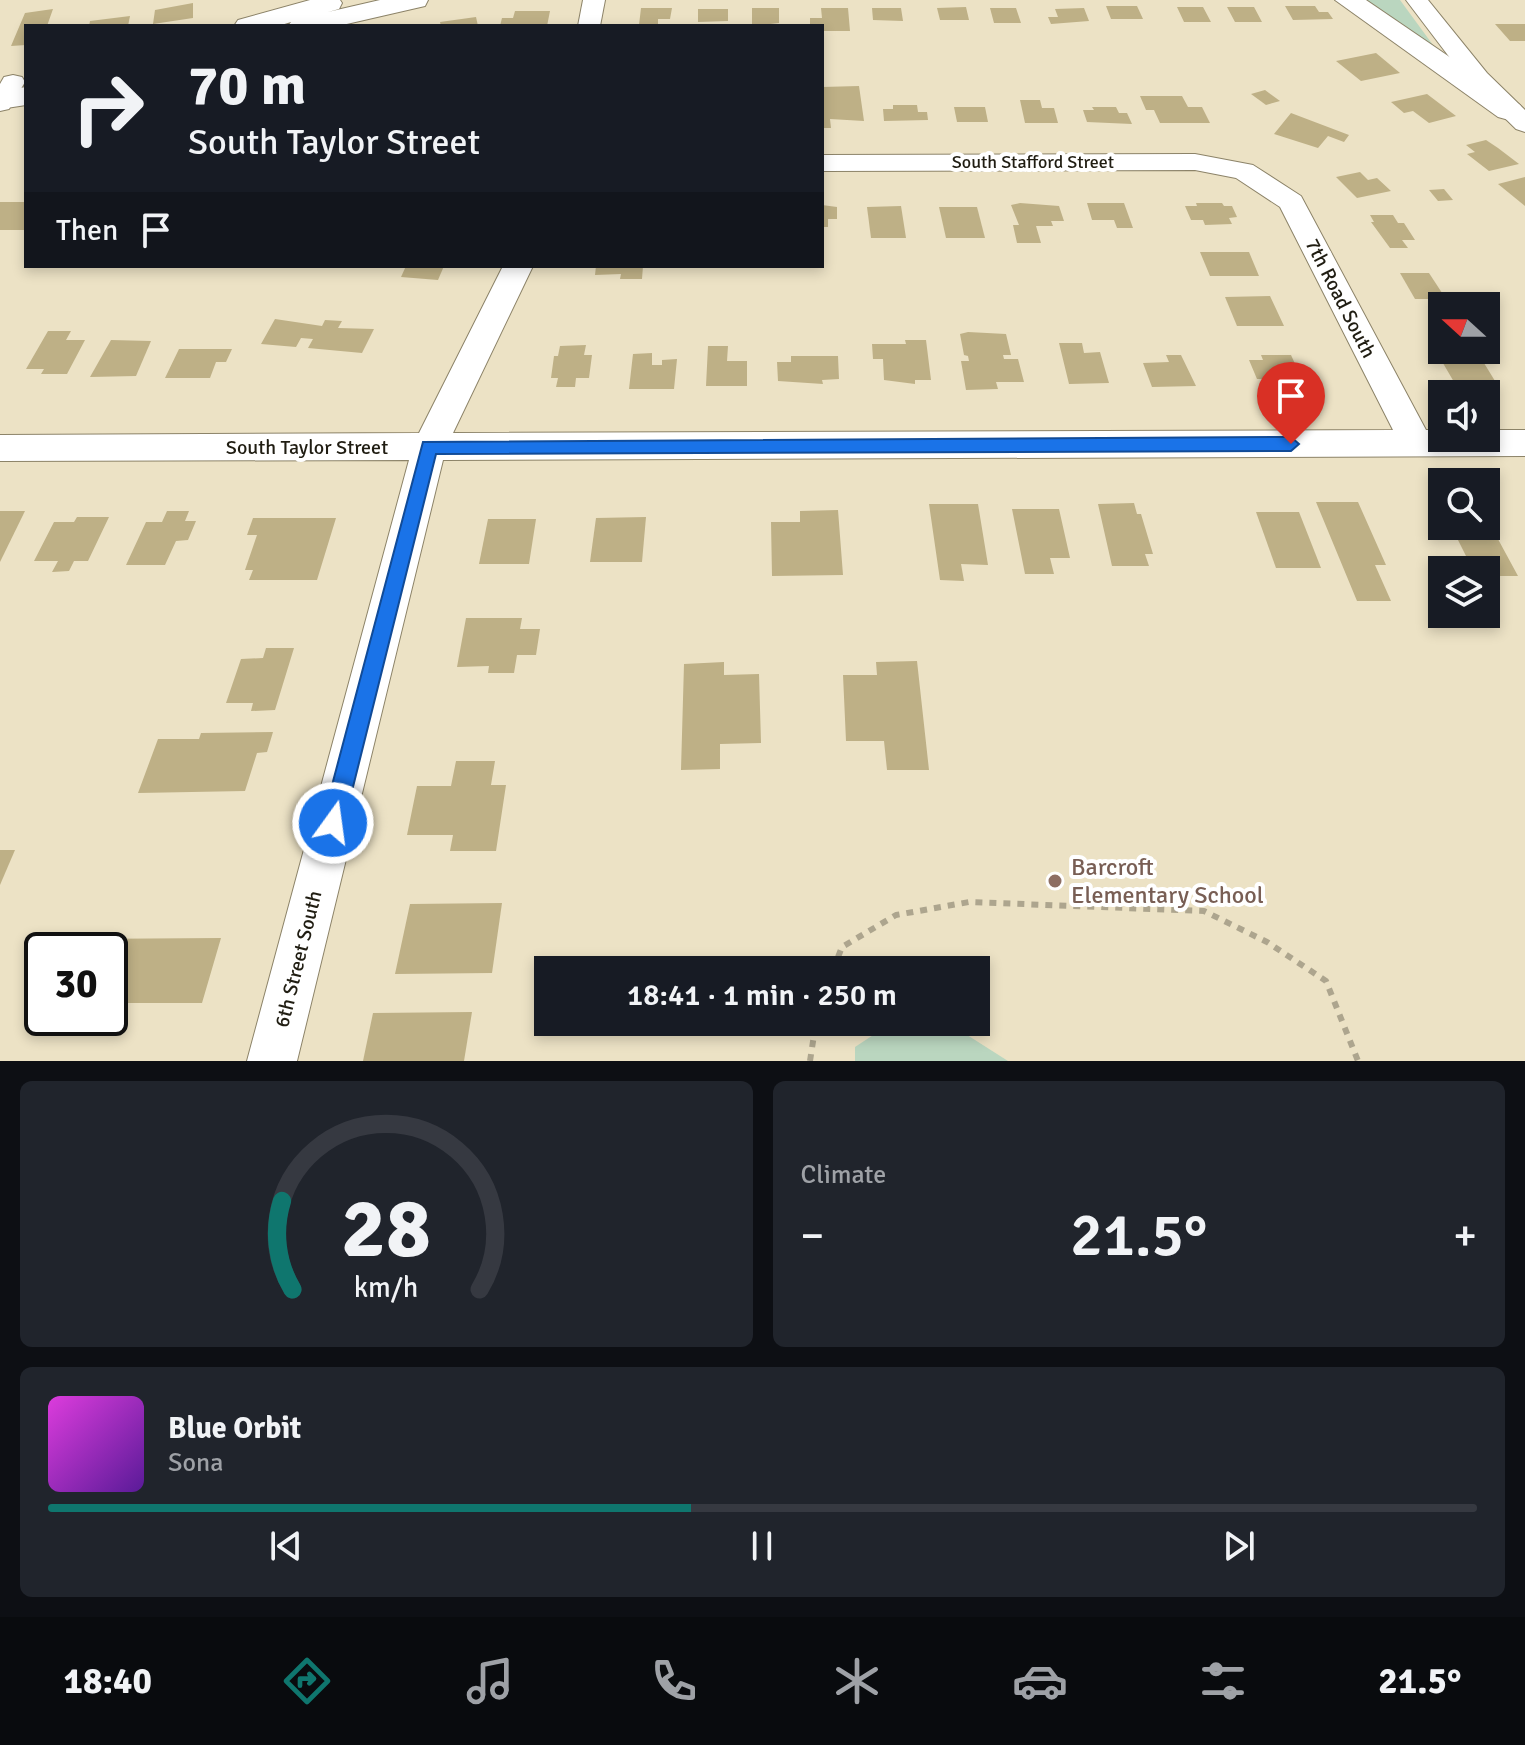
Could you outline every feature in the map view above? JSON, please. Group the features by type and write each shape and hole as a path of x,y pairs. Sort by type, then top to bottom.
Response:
{"main road":[{"path":"255,24 343,0"},
{"path":"311,24 415,0"},
{"path":"1348,0 1517,117"}],"street":[{"path":"589,24 594,0"},
{"path":"1417,0 1478,78 1517,117"},
{"name":"South Stafford Street","path":"824,163 1195,162 1244,171"},
{"name":"7th Road South","path":"1244,171 1291,202 1417,444"},
{"name":"6th Street South","path":"272,1061 429,447 517,268"},
{"name":"South Taylor Street","path":"0,448 1525,443"}],"path":[{"path":"838,956 842,947 896,915 969,902 1204,911 1267,942 1326,981 1358,1061"},
{"path":"810,1061 814,1036"}],"green space":[{"path":"1361,0 1400,0 1441,56"},
{"path":"872,1036 969,1036 1008,1061 855,1061 855,1047"}],"building":[{"path":"193,3 193,18 153,24 155,10"},
{"path":"1106,6 1137,6 1143,19 1111,19"},
{"path":"1285,6 1315,6 1319,12 1328,12 1333,19 1293,20"},
{"path":"966,7 969,20 940,20 937,8"},
{"path":"1177,7 1203,7 1211,22 1184,22"},
{"path":"1227,7 1254,7 1262,22 1235,22"},
{"path":"641,8 672,8 670,19 658,19 658,24 639,24"},
{"path":"752,8 779,8 779,23 752,24"},
{"path":"821,8 848,8 850,31 824,31 824,24 810,24 810,18 822,18"},
{"path":"872,8 901,8 903,21 873,20"},
{"path":"990,8 1016,8 1021,23 994,23"},
{"path":"1084,8 1089,21 1051,24 1048,17 1058,17 1055,9"},
{"path":"53,9 48,24 24,24 24,45 11,46 25,13"},
{"path":"698,9 728,9 728,21 698,22"},
{"path":"515,11 550,11 547,24 500,24 502,18 513,18"},
{"path":"130,16 128,24 89,24 90,21"},
{"path":"476,17 478,24 440,24"},
{"path":"1495,24 1525,24 1525,41 1510,41"},
{"path":"1376,53 1400,73 1361,81 1336,61"},
{"path":"859,86 864,121 830,119 831,128 824,128 824,87"},
{"path":"1265,90 1280,101 1266,105 1251,94"},
{"path":"1427,94 1456,116 1429,123 1413,111 1404,113 1391,102"},
{"path":"1140,96 1182,96 1188,107 1202,107 1210,123 1160,123 1154,110 1146,110"},
{"path":"1020,100 1040,100 1042,108 1054,108 1058,123 1025,123"},
{"path":"893,105 917,105 918,112 927,112 928,120 884,121 883,109 893,109"},
{"path":"954,107 985,107 988,122 957,122"},
{"path":"1092,107 1116,107 1119,113 1127,113 1132,124 1087,122 1083,110 1094,110"},
{"path":"1291,113 1349,135 1344,142 1328,136 1318,148 1274,134"},
{"path":"1486,140 1519,164 1489,171 1467,154 1475,152 1466,145"},
{"path":"1360,172 1368,180 1377,178 1391,191 1357,198 1336,177"},
{"path":"1525,177 1525,206 1498,184"},
{"path":"1444,189 1453,200 1438,201 1429,190"},
{"path":"0,202 24,202 24,230 0,230"},
{"path":"1087,203 1124,203 1133,228 1117,228 1114,220 1092,220"},
{"path":"1196,203 1232,206 1237,217 1229,218 1232,224 1205,225 1203,220 1191,220 1185,206 1197,206"},
{"path":"824,205 837,207 837,219 828,219 828,227 824,227"},
{"path":"1011,205 1059,206 1064,221 1051,221 1053,226 1036,226 1041,243 1017,243 1013,225 1019,225"},
{"path":"901,206 906,238 871,238 867,207"},
{"path":"939,207 977,207 985,238 946,238"},
{"path":"1370,215 1393,215 1398,223 1404,223 1415,240 1402,240 1408,248 1390,248 1371,222 1374,222"},
{"path":"1200,252 1249,252 1259,276 1210,276"},
{"path":"405,268 443,268 438,280 401,277"},
{"path":"596,268 643,268 642,279 620,279 621,274 595,275"},
{"path":"1400,273 1429,273 1441,292 1428,292 1428,299 1415,299"},
{"path":"1270,296 1284,326 1237,326 1225,297"},
{"path":"275,319 322,326 325,320 342,321 338,328 374,329 362,353 308,348 313,339 301,338 296,347 261,344"},
{"path":"48,331 71,331 66,340 85,340 67,374 41,374 44,369 26,369"},
{"path":"960,334 1006,334 1011,355 1003,355 1004,359 1018,359 1024,382 996,382 998,389 966,390 961,361 969,361 968,356 964,355"},
{"path":"111,340 151,341 136,376 90,377"},
{"path":"905,340 926,340 931,380 915,380 915,384 884,380 883,359 873,359 872,344 906,344"},
{"path":"1059,343 1082,343 1084,353 1100,352 1109,383 1069,384"},
{"path":"586,345 584,355 592,355 589,378 576,378 575,387 556,387 558,378 551,378 554,356 558,356 560,346"},
{"path":"708,346 728,346 727,361 747,361 747,386 706,386"},
{"path":"179,349 232,349 226,362 216,362 210,378 165,378"},
{"path":"652,353 652,365 662,365 662,360 677,359 674,389 629,389 633,354"},
{"path":"1166,355 1181,355 1196,386 1152,387 1143,363 1169,362"},
{"path":"1261,355 1291,355 1296,366 1306,366 1312,379 1303,379 1305,383 1272,383 1270,379 1257,379 1249,360 1263,360"},
{"path":"791,356 838,356 839,379 822,380 823,384 778,381 777,362 791,362"},
{"path":"1444,364 1485,364 1494,380 1453,380"},
{"path":"1316,502 1358,502 1386,565 1375,565 1391,601 1357,601"},
{"path":"1134,503 1137,514 1141,514 1153,554 1145,554 1149,566 1112,566 1098,504"},
{"path":"929,504 978,504 988,565 961,564 964,581 940,580"},
{"path":"1012,509 1059,509 1070,558 1050,558 1054,574 1025,574"},
{"path":"838,510 843,575 772,576 771,522 800,522 800,511"},
{"path":"0,511 25,511 0,562"},
{"path":"167,511 189,511 185,521 196,521 188,540 176,541 165,565 126,565 146,522 162,522"},
{"path":"1256,512 1299,512 1321,568 1276,568"},
{"path":"77,517 109,517 88,561 74,561 69,571 52,572 58,561 34,561 54,522 74,522"},
{"path":"646,517 642,562 590,562 596,518"},
{"path":"253,518 336,518 317,580 249,580 253,570 245,570 257,535 247,535"},
{"path":"488,519 536,519 529,564 479,564"},
{"path":"1458,540 1498,540 1518,576 1500,576 1500,556 1466,556"},
{"path":"466,618 522,618 520,629 540,629 536,655 517,655 514,673 488,673 489,666 457,667"},
{"path":"266,648 294,648 275,710 251,711 253,703 226,703 241,659 263,658"},
{"path":"917,661 929,770 887,770 884,741 846,741 843,675 877,675 876,662"},
{"path":"724,662 724,675 759,674 761,743 720,744 720,769 681,770 684,664"},
{"path":"273,732 267,752 257,753 245,791 138,793 158,739 199,739 201,733"},
{"path":"456,761 495,761 491,785 506,785 496,851 450,851 453,835 407,835 417,786 451,786"},
{"path":"0,850 15,850 0,885"},
{"path":"502,903 492,973 395,974 410,904"},
{"path":"221,938 202,1003 128,1003 128,939"},
{"path":"472,1012 464,1061 363,1061 373,1013"}],"place":[{"name":"Barcroft Elementary School","path":"1055,881"}],"route":[{"path":"333,823 429,447 1291,444"}]}
